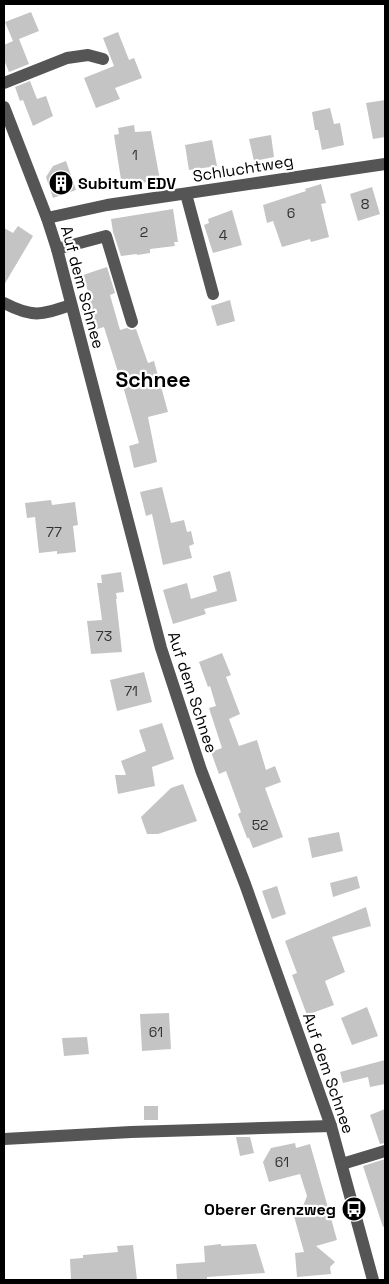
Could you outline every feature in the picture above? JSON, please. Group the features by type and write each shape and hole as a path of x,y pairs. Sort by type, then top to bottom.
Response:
{"street":[{"path":"4,84 67,58 88,55 103,59"},
{"name":"Auf dem Schnee","path":"4,107 57,249 164,658 201,770 245,884 331,1126 373,1280"},
{"name":"Schluchtweg","path":"47,218 107,205 385,164"},
{"path":"186,194 213,294"},
{"path":"57,249 106,236 132,322"},
{"path":"4,303 20,311 31,313 46,313 71,304"},
{"path":"4,1139 331,1126"},
{"path":"342,1164 385,1151"}],"building":[{"path":"31,12 39,31 19,39 29,64 9,72 4,60 4,45 13,41 5,22"},
{"path":"118,32 129,60 134,58 142,78 115,88 120,99 96,108 84,78 114,66 103,38"},
{"path":"30,81 37,99 46,96 53,116 33,126 23,100 20,101 15,87"},
{"path":"385,100 385,137 373,139 366,103"},
{"path":"330,108 334,124 340,123 344,145 322,150 318,130 315,130 312,112"},
{"path":"134,125 135,132 151,131 160,180 122,186 114,135 119,134 118,128"},
{"path":"271,135 274,157 254,161 249,139"},
{"path":"212,140 217,166 189,170 185,145"},
{"name":"Subitum EDV","path":"66,161 76,190 53,198 46,177 53,166"},
{"path":"321,184 326,203 321,204 329,237 311,242 310,239 282,247 273,221 267,223 263,205"},
{"path":"372,187 380,214 358,221 350,194"},
{"path":"173,209 178,242 174,242 175,246 150,249 150,253 121,256 111,219"},
{"path":"232,210 242,245 213,253 204,225 209,223 208,219"},
{"path":"18,226 33,236 4,285 4,228 13,233"},
{"path":"107,267 115,293 110,295 120,330 127,328 131,330 136,329 148,363 154,361 168,412 148,417 157,462 134,468 129,446 139,443 119,372 104,327 91,331 82,303 91,301 83,275"},
{"path":"230,300 235,321 217,326 211,306"},
{"path":"162,487 171,523 184,520 187,532 191,531 194,544 189,546 192,558 163,565 152,514 146,516 140,492"},
{"path":"51,500 52,505 75,502 78,525 73,526 76,552 57,554 57,551 39,553 35,517 27,518 25,503"},
{"path":"230,571 237,601 204,609 206,614 173,624 163,590 187,583 191,599 217,591 213,576"},
{"path":"121,572 124,592 116,593 116,599 122,652 91,654 87,621 102,620 97,583 102,583 101,575"},
{"path":"222,653 231,675 226,677 240,714 229,719 239,746 257,740 266,770 275,766 281,782 265,788 283,837 253,848 238,814 241,812 226,771 219,774 211,752 222,748 209,708 216,706 210,686 208,687 199,662"},
{"path":"144,672 152,702 117,711 110,680"},
{"path":"162,723 174,759 152,767 155,786 118,794 115,775 126,775 121,761 146,751 139,730"},
{"path":"183,784 197,821 158,834 147,834 141,817 171,788"},
{"path":"339,832 343,851 312,858 308,838"},
{"path":"357,876 360,888 333,897 330,883"},
{"path":"277,886 286,914 272,919 262,891"},
{"path":"366,907 371,926 332,937 345,972 325,981 334,1005 307,1015 292,975 297,973 285,941"},
{"path":"367,1007 378,1036 352,1045 341,1018"},
{"path":"169,1013 171,1049 142,1051 140,1014"},
{"path":"87,1037 89,1054 64,1056 62,1038"},
{"path":"385,1060 385,1084 370,1087 368,1077 343,1083 340,1072"},
{"path":"144,1106 158,1106 158,1120 144,1120"},
{"path":"385,1109 385,1143 380,1144 370,1115"},
{"path":"236,1137 250,1137 254,1153 240,1156"},
{"path":"295,1143 296,1148 310,1144 337,1240 316,1246 335,1262 330,1267 331,1274 297,1277 295,1253 304,1252 292,1209 303,1206 307,1196 300,1174 269,1182 263,1162 271,1148"},
{"path":"385,1159 385,1226 383,1227 363,1166"},
{"path":"221,1244 221,1246 256,1244 265,1273 207,1277 207,1280 177,1280 176,1264 205,1262 204,1246"},
{"path":"133,1245 137,1280 71,1280 70,1259 83,1258 83,1255 118,1252 117,1246"}],"place":[{"name":"Subitum EDV","path":"61,183"},
{"name":"Oberer Grenzweg","path":"354,1209"}],"district":[{"name":"Schnee","path":"153,380"}]}
